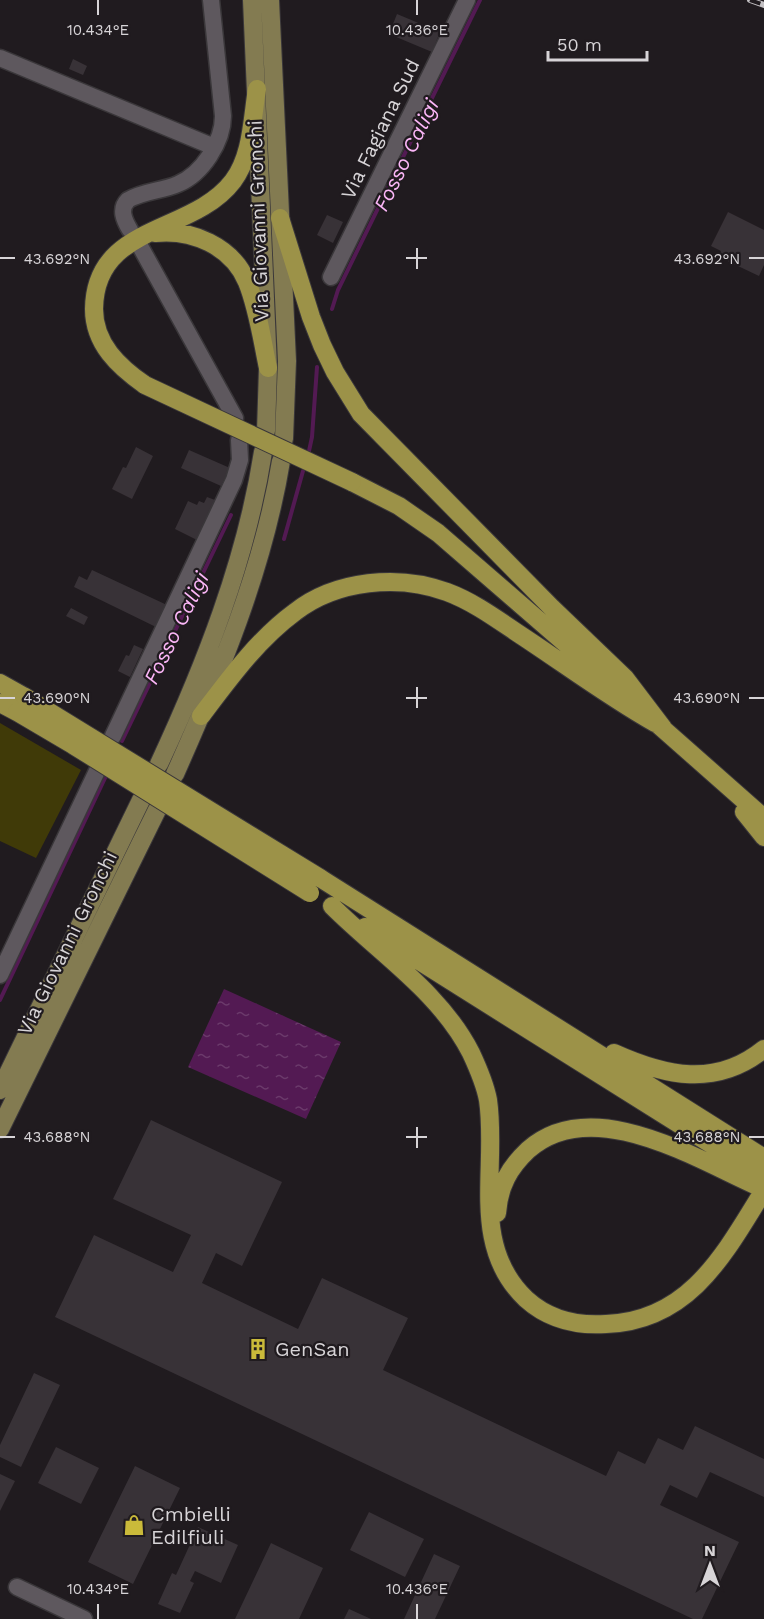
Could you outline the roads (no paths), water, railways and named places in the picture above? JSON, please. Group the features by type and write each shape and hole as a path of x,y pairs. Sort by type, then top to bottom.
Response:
{"highway":[{"path":"257,89 246,153 234,180 223,192 200,209 127,244 106,266 96,291 94,316 101,340 108,352 145,386 352,482 399,506 438,533 764,818"},
{"path":"280,218 311,317 328,360 355,406 375,431 625,678 663,728"},
{"path":"138,237 170,232 193,236 214,246 233,262 247,282 268,368"},
{"path":"201,716 248,655 304,606 330,592 373,583 396,582 435,588 473,604 570,668 609,697 663,728"},
{"path":"0,683 21,704 315,886 557,1027 624,1058 678,1075 718,1072 754,1057 764,1049"},
{"path":"0,703 21,704"},
{"path":"712,774 764,804"},
{"path":"712,774 764,837"},
{"path":"315,886 332,906 430,995 452,1020 471,1054 488,1098 488,1191 494,1242 500,1263 512,1284 538,1309 556,1318 593,1325 625,1322 658,1311 676,1302 709,1274 724,1254 761,1177"},
{"path":"332,906 761,1177"},
{"path":"557,1027 761,1177"},
{"path":"494,1242 501,1188 515,1161 545,1139 579,1127 615,1129 761,1177"}],"main road":[{"name":"Via Giovanni Gronchi","path":"252,0 268,368 266,431"},
{"name":"Via Giovanni Gronchi","path":"270,0 287,361 284,439"},
{"path":"159,764 204,660 222,610 249,524 263,452"},
{"path":"175,774 201,716 241,611 264,541 280,460"},
{"name":"Via Giovanni Gronchi","path":"0,1090 141,800"},
{"name":"Via Giovanni Gronchi","path":"0,1129 158,810"}],"street":[{"path":"211,0 224,116 222,133 201,167 185,180 128,200 123,207 123,213 235,418"},
{"name":"Via Fagiana Sud","path":"331,277 467,0"},
{"path":"0,58 214,147"},
{"path":"113,736 234,480 240,460 239,440"},
{"path":"0,975 97,771"},
{"path":"17,1587 84,1619"}],"water":[{"path":"224,989 341,1042 306,1119 188,1067"}],"waterway":[{"name":"Fosso Caligi","path":"332,309 338,290 480,0"},
{"name":"Fosso Caligi","path":"309,451 317,367"},
{"name":"Fosso Caligi","path":"284,539 303,471"},
{"name":"Fosso Caligi","path":"122,741 231,515"},
{"name":"Fosso Caligi","path":"0,1000 106,776"}],"railway":[{"path":"750,0 764,5"}],"place":[{"name":"GenSan","path":"258,1349"},
{"name":"Cmbielli Edilfiuli","path":"134,1525"}]}
